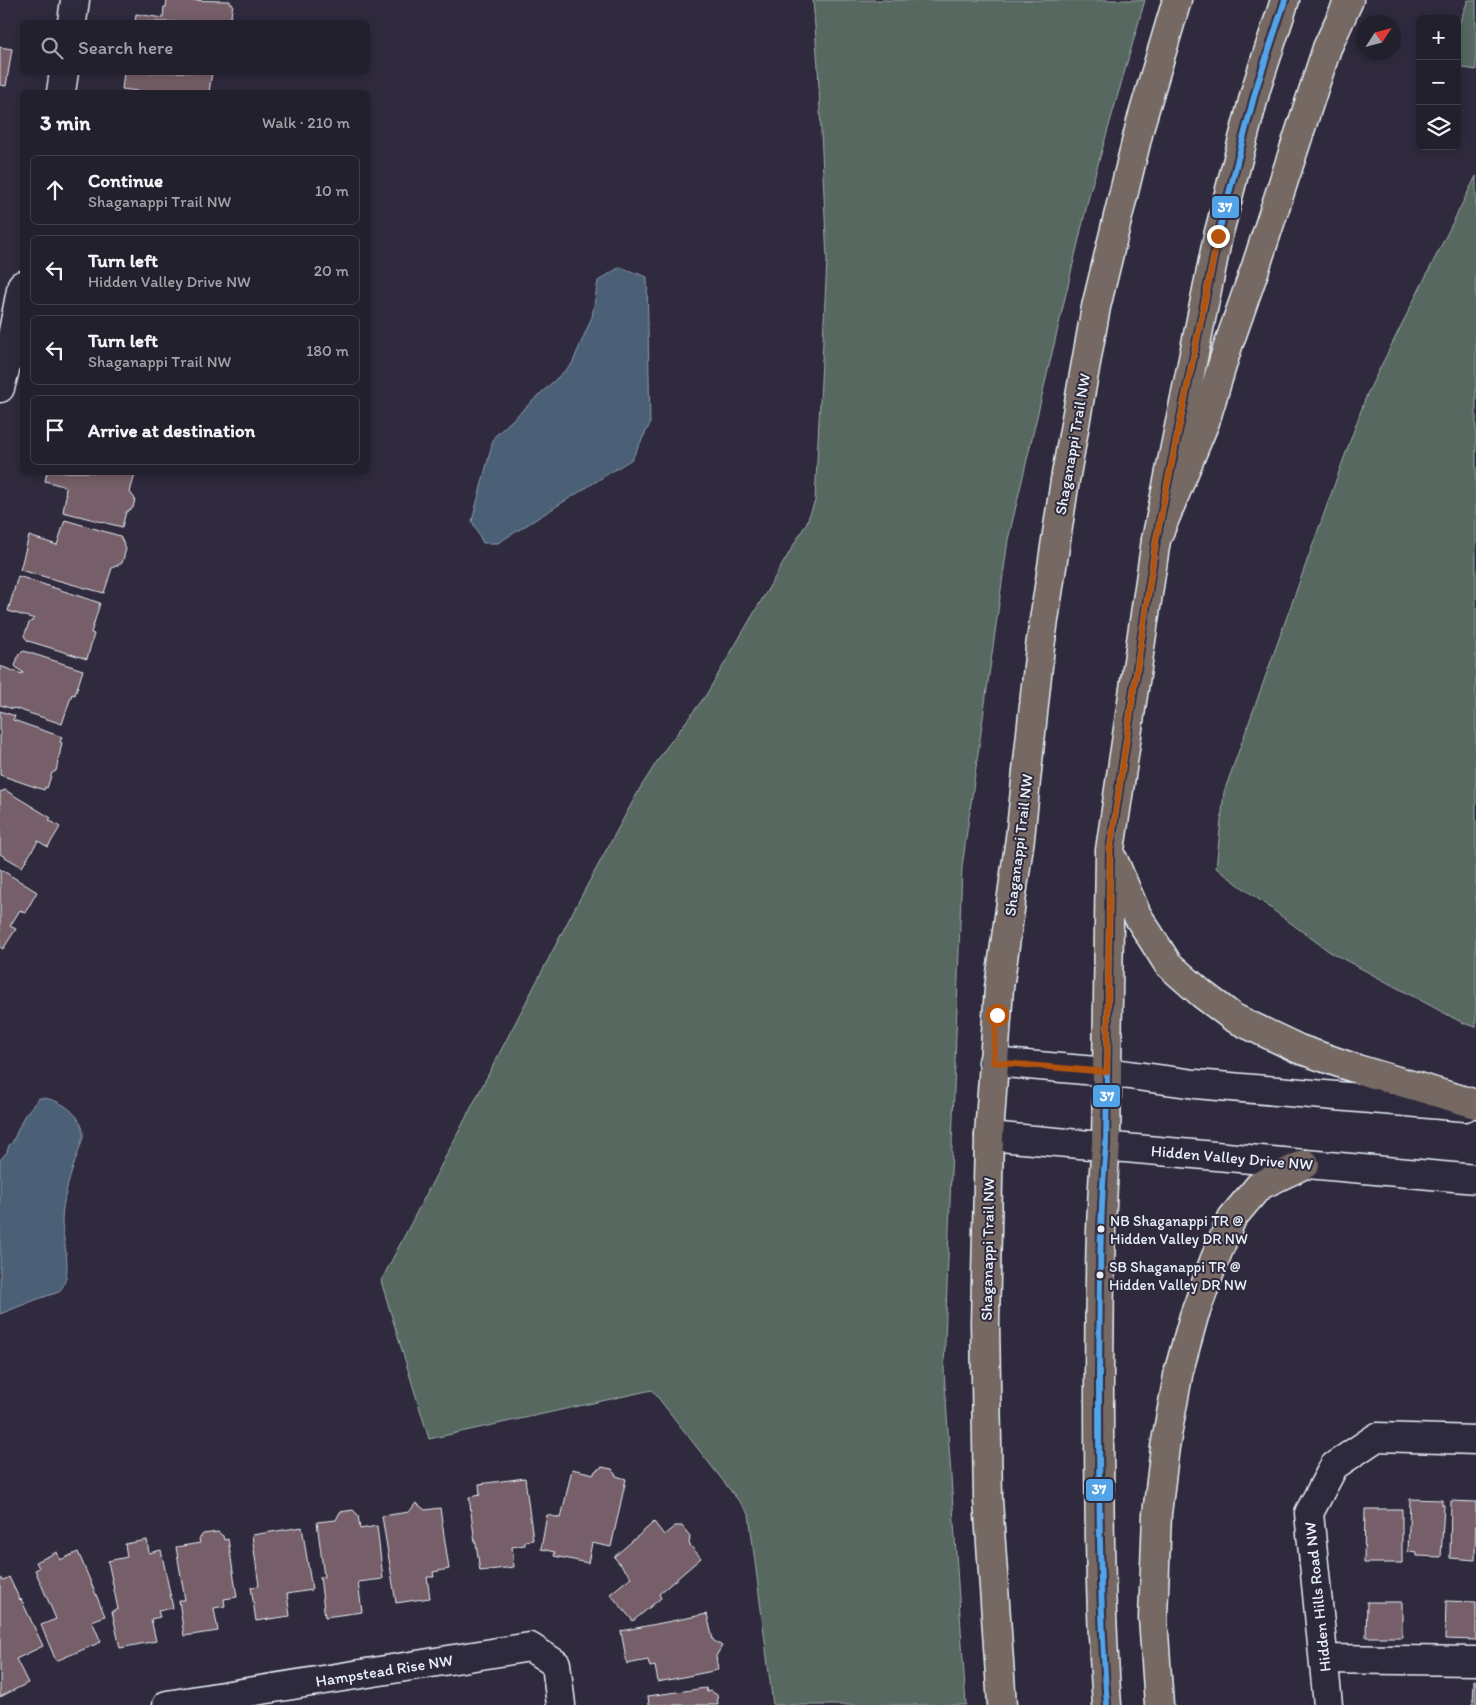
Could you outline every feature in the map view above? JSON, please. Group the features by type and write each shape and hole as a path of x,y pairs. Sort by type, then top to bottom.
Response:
{"main road":[{"name":"Shaganappi Trail NW","path":"1002,1705 988,1500 985,1323 989,1136 999,988 1020,838 1040,647 1067,470 1096,307 1141,122 1177,0"},
{"path":"1107,1705 1102,1641 1099,1503 1100,1255 1106,1146 1110,850 1156,540 1218,236 1256,89 1284,0"},
{"path":"1156,540 1205,422 1227,349 1327,48 1349,0"},
{"path":"1110,850 1137,915 1168,964 1202,994 1234,1018 1299,1049 1357,1069 1476,1104"},
{"path":"1159,1705 1153,1618 1157,1514 1165,1447 1179,1370 1197,1307 1232,1218 1259,1186 1305,1164"}],"street":[{"path":"72,20 74,0"},
{"path":"60,90 63,75"},
{"path":"0,388 20,295"},
{"path":"993,1062 1107,1072 1195,1084 1476,1108"},
{"name":"Hidden Valley Drive NW","path":"989,1136 1476,1179"},
{"name":"Hidden Hills Road NW","path":"1328,1705 1309,1514 1334,1466 1377,1437 1476,1440"},
{"name":"Hampstead Rise NW","path":"167,1705 530,1647 556,1664 561,1705"},
{"path":"1324,1659 1476,1661"}],"green space":[{"path":"813,0 1145,0 1090,192 1008,540 962,867 944,1370 966,1705 773,1705 749,1514 652,1390 429,1439 381,1281 577,904 639,790 663,752 706,695 806,524 815,501 827,260"},
{"path":"1468,0 1476,0 1476,70 1461,68 1461,18"},
{"path":"1476,176 1476,1027 1463,1023 1330,952 1216,868 1224,792 1367,394"}],"water":[{"path":"620,267 647,277 650,424 632,459 498,543 483,543 472,521 494,437 572,364 592,317 598,281"},
{"path":"39,1098 46,1098 69,1109 80,1121 82,1129 83,1137 67,1188 63,1209 66,1276 59,1292 0,1314 0,1160 12,1143 24,1116"}],"building":[{"path":"167,0 230,1 230,4 233,4 230,20 135,20 136,14 163,18 164,7 166,7"},
{"path":"0,47 12,49 6,86 0,85"},
{"path":"124,75 212,75 209,90 122,89"},
{"path":"46,475 135,475 130,492 135,499 133,508 126,512 122,527 63,512 66,487 45,481"},
{"path":"65,520 120,536 126,549 122,563 112,568 104,593 20,570 29,536 57,545"},
{"path":"18,576 100,603 91,633 94,634 87,659 28,641 24,636 29,623 35,619 8,611"},
{"path":"24,651 83,670 75,695 72,694 62,724 0,705 0,666 22,674 23,672 15,666 19,654"},
{"path":"0,711 15,716 13,720 62,737 56,771 52,773 47,788 45,787 44,790 0,775"},
{"path":"5,790 51,818 49,820 60,827 48,847 38,841 22,867 0,854 0,792"},
{"path":"0,869 37,892 25,913 20,910 10,926 16,929 3,949 0,947"},
{"path":"602,1467 612,1469 616,1476 626,1479 611,1547 592,1543 588,1563 554,1556 555,1552 541,1549 547,1515 561,1518 572,1469 594,1474 595,1471"},
{"path":"525,1478 533,1540 525,1541 525,1545 512,1547 514,1567 480,1571 469,1497 480,1495 479,1484"},
{"path":"1410,1499 1442,1500 1442,1505 1444,1505 1441,1557 1417,1556 1417,1553 1408,1552"},
{"path":"1451,1501 1476,1502 1475,1560 1450,1558"},
{"path":"416,1503 425,1510 440,1508 449,1569 433,1572 434,1577 427,1577 430,1598 396,1603 382,1516 409,1512"},
{"path":"1365,1509 1402,1509 1402,1563 1364,1563"},
{"path":"353,1510 358,1515 360,1529 377,1526 383,1579 358,1582 362,1612 325,1617 320,1577 324,1577 317,1522 336,1520 340,1512"},
{"path":"654,1522 664,1535 675,1526 682,1526 690,1536 689,1544 701,1558 659,1594 661,1598 633,1621 610,1594 631,1577 614,1557"},
{"path":"302,1527 312,1590 287,1594 290,1616 256,1621 251,1587 259,1586 252,1535"},
{"path":"218,1532 223,1536 224,1540 228,1539 237,1597 224,1599 225,1606 214,1608 218,1631 184,1636 179,1600 185,1600 176,1547 200,1543 199,1539 203,1534"},
{"path":"147,1540 149,1553 161,1550 173,1608 158,1611 160,1617 151,1619 156,1641 120,1648 112,1611 118,1609 108,1561 127,1557 125,1544"},
{"path":"57,1552 60,1560 78,1552 105,1616 92,1621 101,1642 56,1661 41,1625 56,1619 35,1570 39,1568 36,1562"},
{"path":"9,1577 43,1646 16,1659 28,1683 0,1697 0,1578 4,1580"},
{"path":"1446,1601 1476,1602 1476,1640 1445,1639"},
{"path":"1367,1602 1402,1602 1402,1637 1366,1637"},
{"path":"707,1614 713,1640 722,1646 716,1656 718,1670 658,1682 655,1666 650,1667 648,1660 627,1664 621,1631"},
{"path":"1474,1680 1476,1681 1476,1705 1473,1705"},
{"path":"706,1688 707,1692 711,1691 717,1695 718,1705 649,1705 648,1696"}],"transit line":[{"name":"37","path":"1107,1705 1101,1582 1099,1376 1101,1232 1106,1145 1110,850 1156,540 1218,236 1256,89 1285,0"}],"place":[{"name":"NB Shaganappi TR @ Hidden Valley DR NW","path":"1101,1229"},
{"name":"SB Shaganappi TR @ Hidden Valley DR NW","path":"1100,1275"}],"route":[{"path":"997,1015 993,1062 1107,1072 1110,850 1156,540 1218,236"}]}
